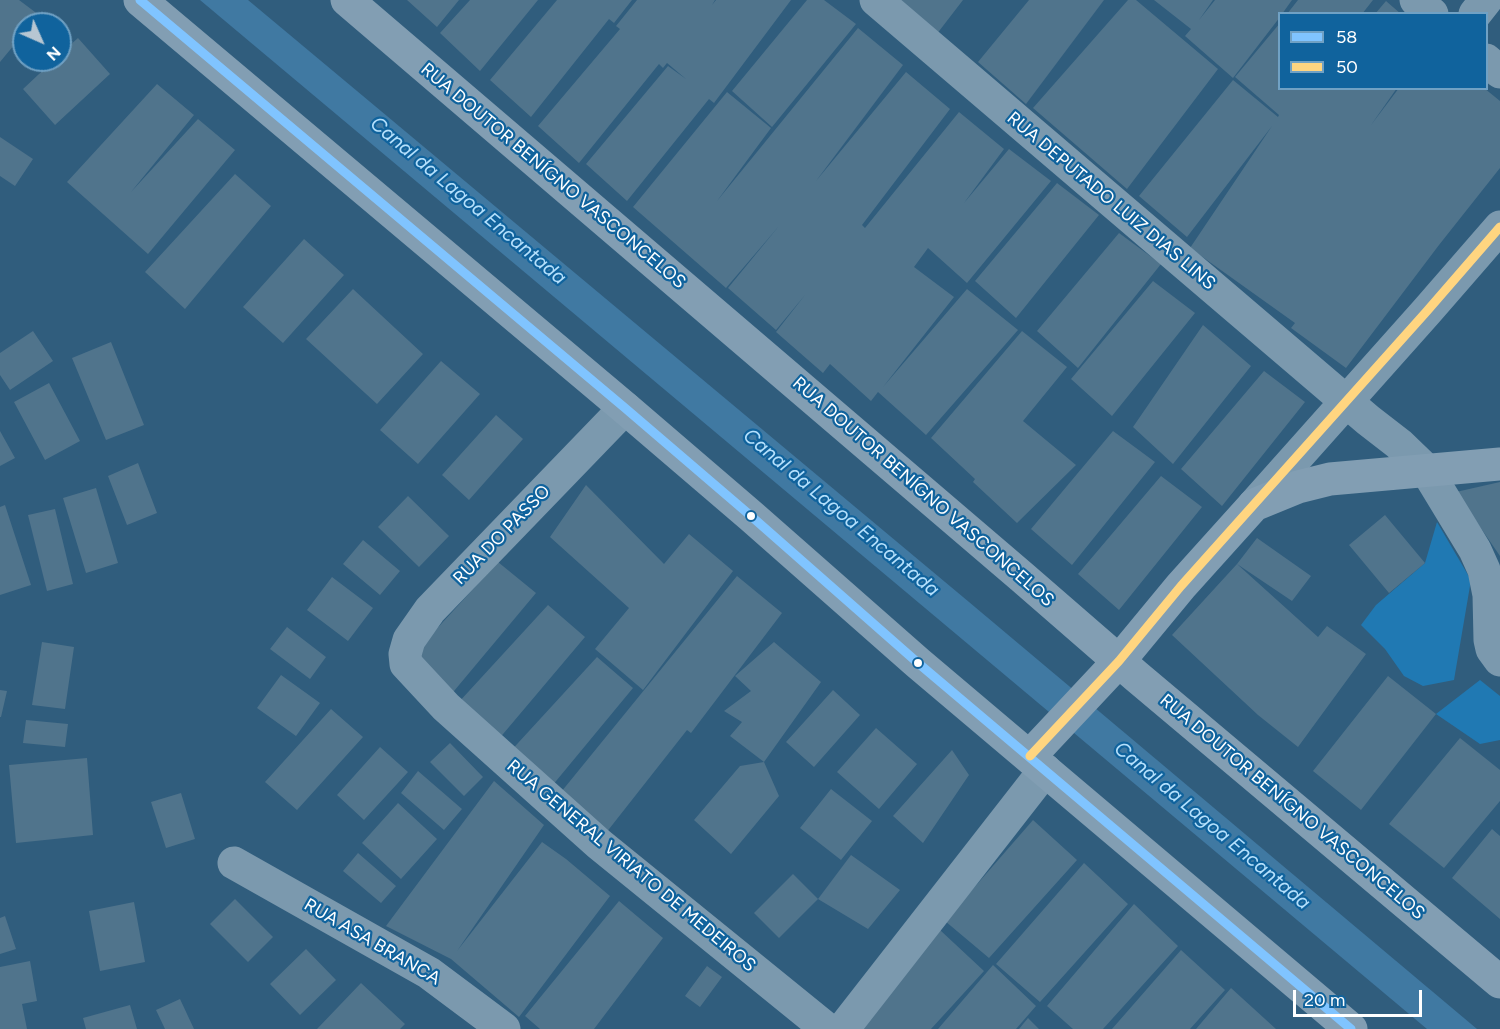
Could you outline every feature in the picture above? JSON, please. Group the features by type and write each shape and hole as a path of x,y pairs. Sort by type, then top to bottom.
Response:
{"main road":[{"path":"140,0 625,408 918,663 1040,756 1351,1029"},
{"name":"RUA DOUTOR BENÍGNO VASCONCELOS","path":"347,0 1112,668 1500,982"},
{"path":"1040,756 1181,586 1254,505 1298,487 1330,480 1389,472 1500,464"}],"street":[{"name":"RUA DEPUTADO LUIZ DIAS LINS","path":"876,0 1399,444 1427,471 1466,533 1484,570 1489,596 1490,640 1492,649 1500,660"},
{"path":"1416,0 1430,12"},
{"path":"1477,12 1486,0"},
{"path":"1488,62 1500,72"},
{"path":"1254,505 1500,227"},
{"name":"RUA DO PASSO","path":"412,673 406,664 405,654 409,640 430,610 625,408"},
{"name":"RUA GENERAL VIRIATO DE MEDEIROS","path":"412,673 446,707 599,844 827,1029"},
{"path":"843,1029 1040,756"},
{"name":"RUA ASA BRANCA","path":"234,863 429,973 504,1029"}],"shaded area":[{"path":"1437,522 1471,580 1454,680 1423,686 1404,676 1385,649 1361,625 1376,605 1425,563"},
{"path":"1480,680 1500,696 1500,740 1480,744 1436,714"}],"water":[{"name":"Canal da Lagoa Encantada","path":"200,0 248,0 1477,1029 1427,1029"}],"building":[{"path":"0,0 19,0 35,12 12,12 12,48 0,62"},
{"path":"407,0 459,0 437,27"},
{"path":"470,0 538,0 480,71 440,33"},
{"path":"557,0 632,0 614,23 609,19 531,117 490,80"},
{"path":"637,0 715,0 712,5 716,0 791,0 714,103 709,99 627,201 586,164 668,66 686,79 667,63 663,68 659,64 579,163 538,126 620,29 616,26"},
{"path":"807,0 824,0 856,24 772,127 732,91"},
{"path":"888,0 963,0 933,39"},
{"path":"1029,0 1104,0 1026,104 978,62"},
{"path":"1128,0 1136,0 1218,69 1127,189 1033,108"},
{"path":"1154,0 1213,0 1199,20 1215,0 1292,0 1283,12 1278,12 1278,20 1233,78 1185,36 1191,29"},
{"path":"1298,0 1373,0 1364,12 1289,12"},
{"path":"1386,1 1399,12 1377,12"},
{"path":"1278,25 1278,90 1396,90 1371,125 1397,90 1486,90 1500,101 1500,168 1346,368 1291,328 1295,323 1190,248 1272,126 1187,237 1139,196 1233,80 1278,117 1279,115 1235,77"},
{"path":"858,28 903,65 816,181 906,72 950,109 862,225 865,228 959,112 1004,149 964,203 1009,149 1051,181 967,283 928,248 914,267 954,297 883,387 967,289 1018,330 926,435 878,392 871,401 830,364 823,373 776,332 805,295 776,330 728,288 779,226 726,288 633,207 727,92 771,128 717,201"},
{"path":"78,38 110,74 55,125 23,89 41,72 72,72 72,43"},
{"path":"157,84 194,115 131,192 198,119 235,150 148,254 67,182"},
{"path":"0,137 33,159 15,186 0,176"},
{"path":"235,174 271,206 185,309 145,272"},
{"path":"1057,183 1099,215 1016,318 975,281"},
{"path":"1119,233 1161,264 1078,368 1037,331"},
{"path":"304,239 344,275 283,343 243,307"},
{"path":"1153,281 1195,313 1112,416 1071,379"},
{"path":"353,289 423,354 377,404 306,339"},
{"path":"1203,325 1251,366 1173,464 1133,427"},
{"path":"33,331 53,361 10,390 0,375 0,353"},
{"path":"1022,331 1067,367 1023,421 1076,465 1017,523 931,438"},
{"path":"111,342 144,425 106,440 72,358"},
{"path":"441,361 480,394 418,464 380,430"},
{"path":"1264,371 1305,402 1222,506 1181,469"},
{"path":"49,383 80,441 45,460 14,402"},
{"path":"496,415 523,439 469,500 442,475"},
{"path":"0,431 15,458 0,466"},
{"path":"1113,431 1155,462 1072,565 1031,529"},
{"path":"138,463 157,513 127,525 108,476"},
{"path":"1161,476 1202,507 1119,610 1078,574"},
{"path":"1500,482 1500,556 1456,492"},
{"path":"586,485 664,564 689,534 733,571 643,690 595,649 629,608 550,537"},
{"path":"96,488 118,563 86,573 63,498"},
{"path":"408,496 449,536 419,567 378,527"},
{"path":"5,505 31,585 0,595 0,507"},
{"path":"55,509 73,584 47,591 28,515"},
{"path":"1385,515 1425,563 1389,593 1349,545"},
{"path":"1257,538 1311,576 1292,601 1237,564"},
{"path":"363,540 400,571 380,595 343,564"},
{"path":"498,562 536,593 449,697 409,659"},
{"path":"1237,564 1318,637 1327,626 1366,654 1298,747 1258,715 1172,635"},
{"path":"737,576 782,613 691,733 687,730 602,838 557,797"},
{"path":"332,577 373,608 348,641 307,610"},
{"path":"548,605 585,637 498,740 458,703"},
{"path":"287,627 326,657 310,679 270,649"},
{"path":"42,642 74,647 65,709 32,705"},
{"path":"774,642 821,682 764,762 730,736 742,722 724,711 751,691 735,676"},
{"path":"597,657 633,688 547,792 507,755"},
{"path":"281,675 320,703 296,736 257,708"},
{"path":"1388,676 1436,714 1361,810 1313,771"},
{"path":"0,690 7,691 1,717 0,717"},
{"path":"833,690 860,715 814,767 786,742"},
{"path":"331,709 363,737 297,810 265,782"},
{"path":"26,720 68,724 65,747 23,743"},
{"path":"876,728 917,764 879,809 837,772"},
{"path":"1460,738 1500,770 1500,801 1444,868 1389,824"},
{"path":"450,743 483,777 464,796 430,762"},
{"path":"380,747 408,772 364,820 337,795"},
{"path":"952,750 969,775 923,843 893,816"},
{"path":"87,758 93,835 16,843 9,765"},
{"path":"764,762 779,796 731,854 694,820 740,766"},
{"path":"418,771 462,809 444,830 401,793"},
{"path":"494,781 544,825 457,951 542,842 610,896 519,1017 451,959 386,926"},
{"path":"831,789 872,821 841,860 800,828"},
{"path":"181,793 195,839 166,848 151,802"},
{"path":"398,803 437,839 401,879 362,843"},
{"path":"1033,820 1077,860 989,958 945,921"},
{"path":"1492,829 1500,836 1500,919 1452,878"},
{"path":"358,853 396,886 381,903 343,871"},
{"path":"851,855 900,890 868,929 818,899"},
{"path":"1084,863 1128,904 1040,1002 996,964"},
{"path":"793,874 818,899 779,938 754,913"},
{"path":"235,899 273,937 248,962 210,924"},
{"path":"619,901 663,938 594,1029 540,1029 525,1016"},
{"path":"134,902 145,962 100,971 89,911"},
{"path":"1134,904 1178,946 1103,1029 1073,1029 1047,1006"},
{"path":"5,916 16,949 0,954 0,918"},
{"path":"940,930 984,971 931,1029 854,1029"},
{"path":"306,949 336,980 300,1015 270,984"},
{"path":"1181,950 1225,990 1190,1029 1112,1029"},
{"path":"30,961 37,1001 22,1004 27,1029 0,1029 0,967"},
{"path":"993,965 1036,1006 1016,1029 938,1029"},
{"path":"707,966 722,977 700,1007 685,996"},
{"path":"361,983 405,1024 400,1029 317,1029"},
{"path":"1231,988 1276,1029 1196,1029"},
{"path":"180,999 194,1029 165,1029 156,1010"},
{"path":"130,1005 137,1029 86,1029 83,1018"},
{"path":"1028,1018 1039,1029 1019,1029"}],"transit line":[{"name":"58","path":"140,0 625,408 918,663 1351,1029"},
{"name":"50","path":"1030,756 1119,661 1181,586 1500,227"}]}
